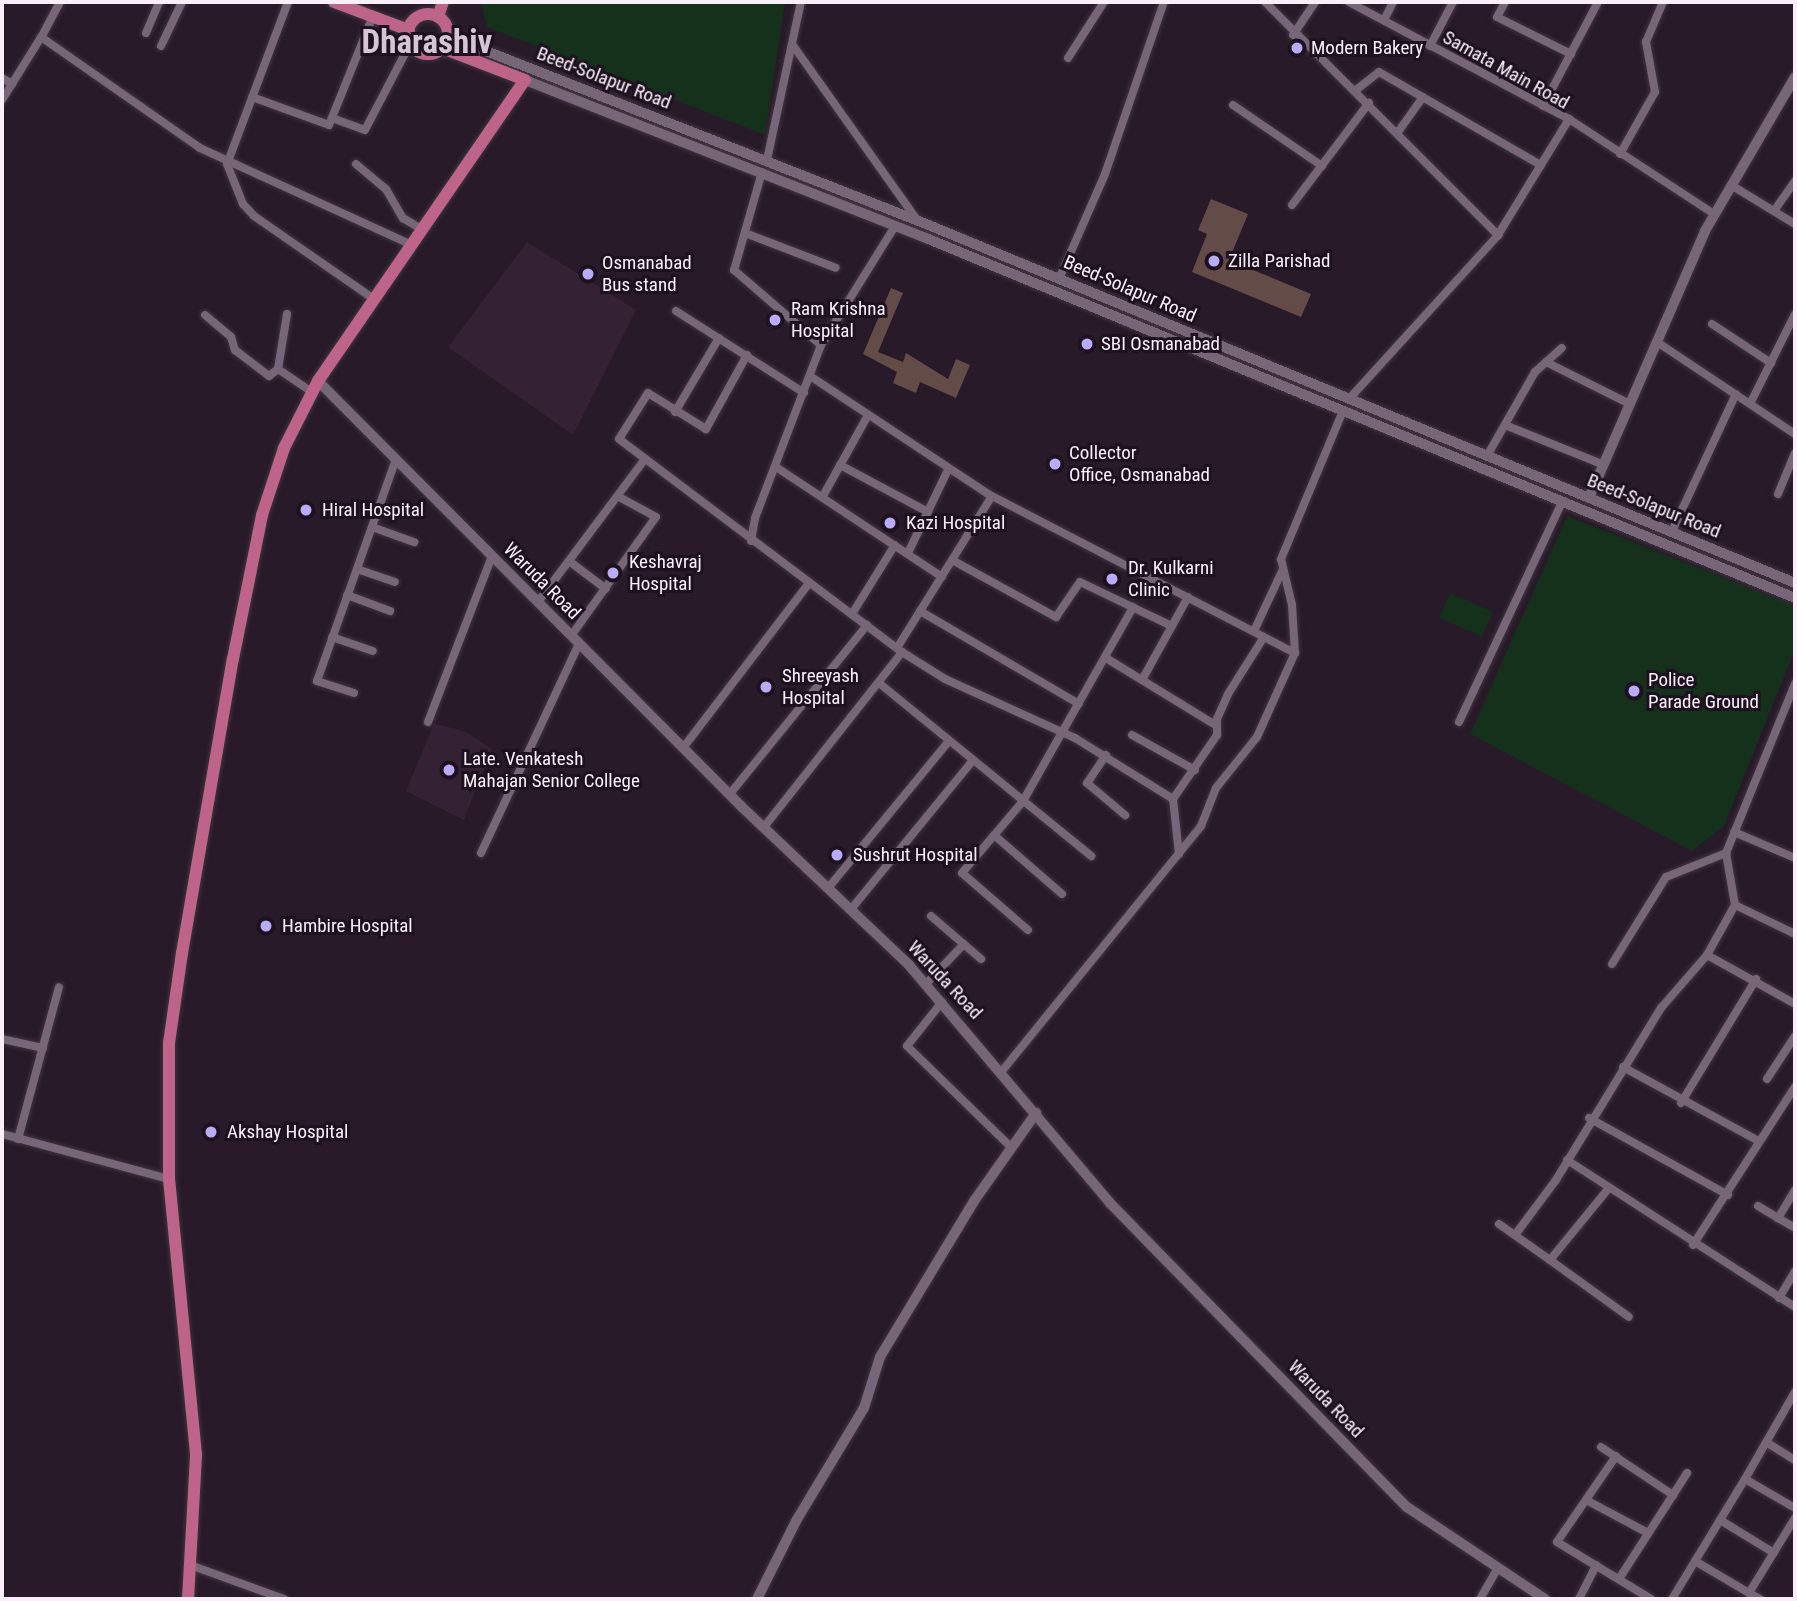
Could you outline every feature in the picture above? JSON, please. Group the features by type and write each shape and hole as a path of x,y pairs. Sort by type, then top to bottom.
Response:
{"main road":[{"path":"334,2 366,10 410,37 426,54 445,42"},
{"path":"410,37 416,19 433,11 443,2"},
{"path":"188,1599 196,1454 169,1178 169,1043 233,659 262,515 284,449 315,386 525,80 445,42 433,11"},
{"name":"Beed-Solapur Road","path":"445,42 767,160 1795,583"},
{"name":"Beed-Solapur Road","path":"525,80 895,226 1795,598"}],"street":[{"path":"2,100 60,2"},
{"path":"146,33 159,2"},
{"path":"161,46 182,2"},
{"path":"288,2 227,164 243,204 254,216 374,299"},
{"path":"767,160 801,2"},
{"path":"1068,58 1104,2"},
{"path":"1059,279 1105,174 1164,2"},
{"path":"1265,2 1287,21 1293,35 1356,90 1498,235"},
{"path":"1293,35 1315,2"},
{"name":"Samata Main Road","path":"1349,2 1569,119 1498,235 1349,399"},
{"path":"1384,20 1393,2"},
{"path":"1430,46 1452,2"},
{"path":"1505,2 1497,17 1570,54"},
{"path":"1543,106 1598,2"},
{"path":"1620,154 1655,92 1646,42 1663,2"},
{"path":"252,97 329,125 366,10"},
{"path":"41,37 227,164 412,245"},
{"path":"332,118 365,130 410,37"},
{"path":"792,44 916,220"},
{"path":"1356,90 1379,72 1541,165"},
{"path":"1589,498 1714,214 1795,77"},
{"path":"2,78 12,84"},
{"path":"1398,132 1423,97"},
{"path":"1292,205 1369,103"},
{"path":"1233,105 1322,166"},
{"path":"1569,119 1714,214"},
{"path":"356,164 386,189 403,218 423,230"},
{"path":"762,172 734,270 821,345"},
{"path":"1774,211 1795,181"},
{"path":"1731,185 1795,224"},
{"path":"751,541 821,345 895,226"},
{"path":"745,233 836,268"},
{"path":"676,311 804,393"},
{"path":"205,315 231,337 235,350 269,376 278,369 287,314"},
{"path":"1751,402 1795,317"},
{"path":"1713,324 1771,363"},
{"path":"675,412 719,338"},
{"path":"1657,342 1751,402 1795,434"},
{"path":"1487,456 1546,362 1562,348"},
{"path":"747,355 706,429 648,393 619,439 899,650 945,679 1106,755 1173,799"},
{"path":"1546,362 1630,404"},
{"path":"278,369 315,386"},
{"path":"810,376 948,470 992,496 1295,653"},
{"name":"Waruda Road","path":"315,386 396,459 729,795 852,908 942,1002 1110,1203 1407,1507 1545,1599"},
{"path":"1672,531 1736,394"},
{"path":"1002,1071 1201,826 1216,788 1257,737 1295,653 1294,617 1281,559 1343,411"},
{"path":"823,496 868,415"},
{"path":"1505,425 1604,465"},
{"path":"1778,494 1795,453"},
{"path":"354,693 317,681 396,459"},
{"path":"538,602 645,459"},
{"path":"841,465 928,512"},
{"path":"776,467 942,577"},
{"path":"908,554 948,470"},
{"path":"764,827 879,683 920,611 992,496"},
{"path":"571,636 656,517 619,497"},
{"path":"1459,722 1562,502"},
{"path":"372,527 414,542"},
{"path":"852,614 895,545"},
{"path":"428,722 492,556"},
{"path":"952,560 1056,617 1080,582 1172,626"},
{"path":"569,561 606,589"},
{"path":"357,569 395,582"},
{"path":"1254,631 1283,569"},
{"path":"682,748 809,583"},
{"path":"347,596 390,611"},
{"path":"1142,680 1188,597"},
{"path":"1028,930 962,873 1023,801 1133,607"},
{"path":"920,611 1079,704"},
{"path":"729,795 867,625"},
{"path":"332,637 373,651"},
{"path":"1179,854 1173,799 1195,770 1217,726 1228,694 1264,637"},
{"path":"481,853 579,644"},
{"path":"1106,658 1217,726"},
{"path":"879,683 1091,856"},
{"path":"1515,1235 1567,1160 1589,1118 1661,1008 1707,955 1735,905 1726,853 1795,684"},
{"path":"1132,736 1195,770"},
{"path":"829,887 949,741"},
{"path":"1106,755 1087,783 1125,815"},
{"path":"852,908 973,760"},
{"path":"1734,832 1795,858"},
{"path":"994,835 1062,894"},
{"path":"1612,964 1666,877 1726,853"},
{"path":"1735,905 1795,934"},
{"path":"931,916 981,959"},
{"path":"926,984 964,944"},
{"path":"1707,955 1756,979 1795,1004"},
{"path":"1681,1103 1756,979"},
{"path":"18,1139 59,988"},
{"path":"942,1002 907,1046 1011,1147"},
{"path":"1767,1079 1795,1036"},
{"path":"2,1039 43,1048"},
{"path":"1623,1067 1681,1103 1759,1141"},
{"path":"1693,1245 1728,1195 1759,1141 1795,1087"},
{"path":"757,1599 796,1521 864,1408 880,1357 1011,1147 1036,1112"},
{"path":"1589,1118 1728,1195"},
{"path":"2,1134 169,1178"},
{"path":"1567,1160 1693,1245 1795,1307"},
{"path":"1550,1260 1609,1188"},
{"path":"1778,1218 1795,1190"},
{"path":"1758,1206 1795,1228"},
{"path":"1499,1224 1629,1317"},
{"path":"1779,1298 1795,1271"},
{"path":"1672,1599 1795,1391"},
{"path":"1766,1442 1795,1460"},
{"path":"1601,1447 1673,1495"},
{"path":"1616,1456 1557,1542 1651,1599"},
{"path":"1619,1579 1687,1473"},
{"path":"1745,1479 1795,1508"},
{"path":"1586,1500 1648,1533"},
{"path":"1749,1593 1795,1518"},
{"path":"1720,1520 1774,1553"},
{"path":"1695,1561 1760,1599"},
{"path":"190,1565 263,1596 284,1599"},
{"path":"1579,1599 1596,1565"},
{"path":"1480,1599 1498,1568"}],"shaded area":[{"path":"527,242 636,310 573,435 448,347"},
{"name":"Late. Venkatesh Mahajan Senior College","path":"434,723 466,732 492,749 464,820 406,791"}],"green space":[{"path":"481,2 785,2 765,135 487,27"},
{"name":"Police Parade Ground","path":"1567,516 1795,606 1795,649 1724,826 1692,851 1470,734"},
{"path":"1450,593 1493,612 1482,637 1439,618"}],"building":[{"name":"Zilla Parishad","path":"1211,199 1248,214 1229,260 1311,294 1301,317 1192,272 1207,234 1198,230"},
{"path":"891,288 903,293 878,352 903,362 906,353 948,379 956,359 970,365 956,398 920,382 916,393 893,383 897,372 863,354"}],"place":[{"name":"Modern Bakery","path":"1297,48"},
{"name":"Zilla Parishad","path":"1214,261"},
{"name":"Osmanabad Bus stand","path":"588,274"},
{"name":"Ram Krishna Hospital","path":"775,320"},
{"name":"SBI Osmanabad","path":"1087,344"},
{"name":"Collector Office, Osmanabad","path":"1055,464"},
{"name":"Hiral Hospital","path":"306,510"},
{"name":"Kazi Hospital","path":"890,523"},
{"name":"Keshavraj Hospital","path":"613,573"},
{"name":"Dr. Kulkarni Clinic","path":"1112,579"},
{"name":"Shreeyash Hospital","path":"766,687"},
{"name":"Police Parade Ground","path":"1634,691"},
{"name":"Late. Venkatesh Mahajan Senior College","path":"449,770"},
{"name":"Sushrut Hospital","path":"837,855"},
{"name":"Hambire Hospital","path":"266,926"},
{"name":"Akshay Hospital","path":"211,1132"}],"district":[{"name":"Dharashiv","path":"427,42"}]}
